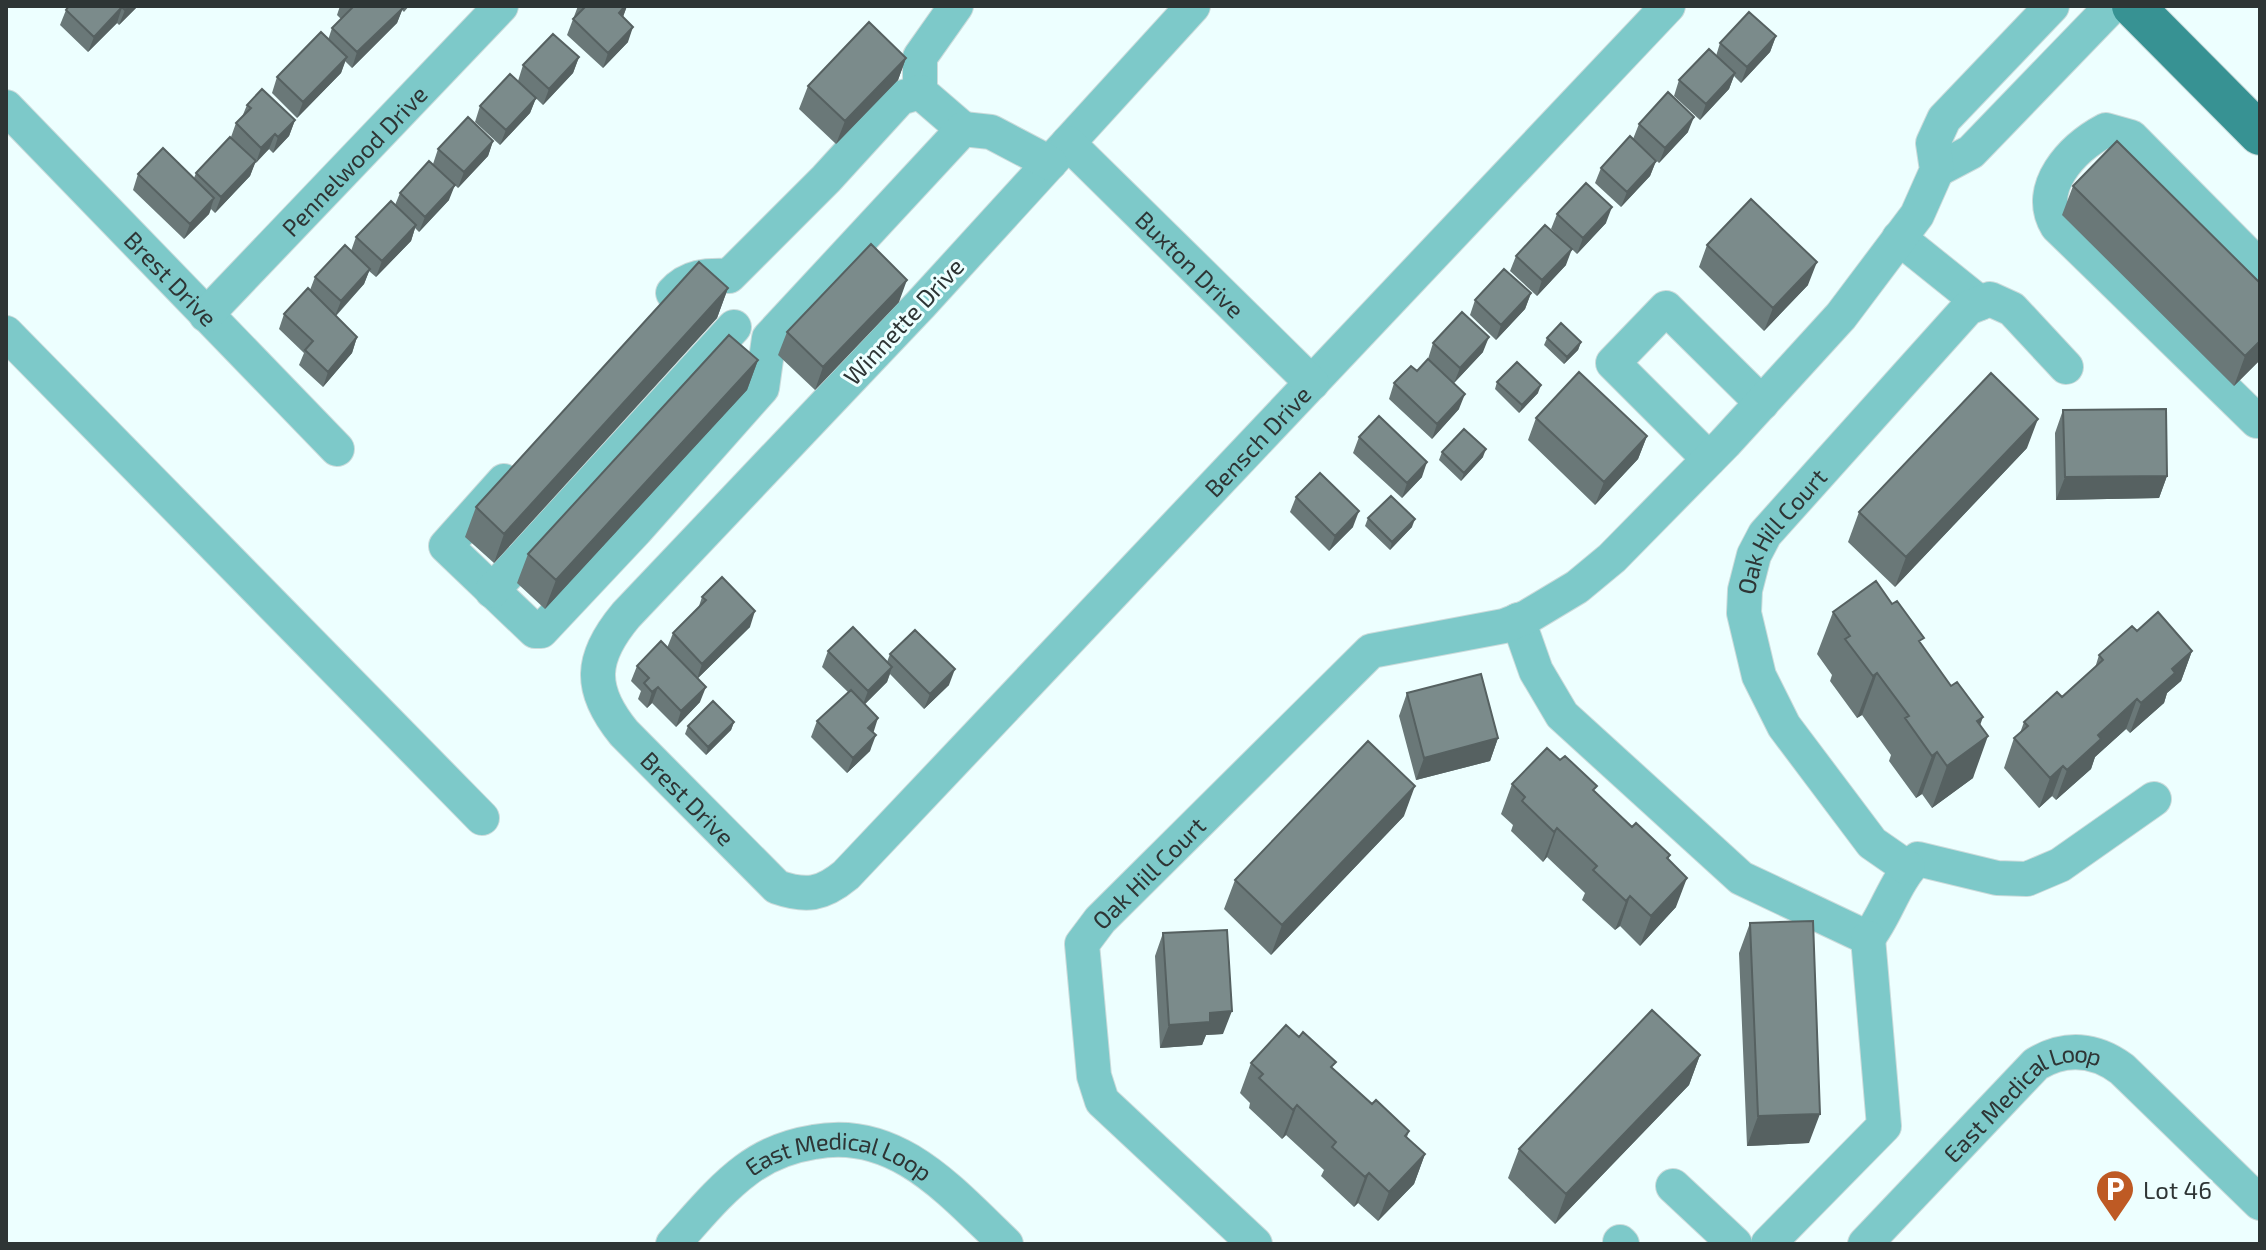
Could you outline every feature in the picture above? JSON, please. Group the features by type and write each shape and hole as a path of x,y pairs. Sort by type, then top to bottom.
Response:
{"main road":[{"path":"2133,6 2260,134"}],"street":[{"name":"Pennelwood Drive","path":"206,315 501,6"},
{"path":"520,463 446,546 535,631 541,631 762,388 769,338 963,129 920,92 920,57 956,6"},
{"name":"Winnette Drive","path":"610,633 1193,6"},
{"name":"Bensch Drive","path":"846,875 1668,6"},
{"name":"Oak Hill Court","path":"1255,1244 1102,1101 1094,1076 1082,944 1100,920 1371,651 1504,626 1577,587 1612,558 1762,403 1841,316 1917,215 1937,170 1933,143 1944,119 2052,6"},
{"path":"1937,170 1971,152 2112,6"},
{"path":"654,314 684,280 729,276 826,179 900,98 920,92"},
{"name":"Brest Drive","path":"6,107 337,449"},
{"name":"Buxton Drive","path":"963,129 991,132 1059,153 1312,383"},
{"path":"2260,267 2131,137 2106,130 2087,140 2059,171 2053,183 2049,213 2057,226 2257,421 2260,418"},
{"path":"1899,238 1980,303 1990,299 2012,309 2066,367"},
{"path":"705,276 734,327 765,367"},
{"name":"Oak Hill Court","path":"1908,868 1872,843 1784,726 1759,676 1744,613 1745,590 1754,555 1765,534 1968,308 1980,303"},
{"path":"1709,459 1613,363 1666,308 1762,403"},
{"path":"492,591 734,327"},
{"path":"6,333 482,818"},
{"path":"1518,620 1536,671 1562,715 1741,878 1868,938"},
{"name":"Brest Drive","path":"610,633 601,652 598,689 608,714 624,733 777,887 795,894 819,892 831,888 846,875"},
{"path":"1768,1244 1884,1126 1868,938 1882,921 1908,868 1918,859 1997,878 2027,879 2060,865 2154,799"},
{"name":"East Medical Loop","path":"1865,1244 2036,1064 2073,1051 2092,1053 2122,1069 2260,1203"},
{"name":"East Medical Loop","path":"673,1244 727,1187 754,1164 786,1148 831,1140 863,1142 908,1158 935,1177 1006,1244"},
{"path":"1673,1186 1735,1244"}],"building":[{"path":"69,6 129,6 125,10 122,7 94,37 66,10"},
{"path":"349,6 403,8 357,52 332,28 352,8"},
{"path":"582,6 625,6 619,13 633,27 608,53 573,19 584,8"},
{"path":"1749,12 1776,36 1747,67 1720,43"},
{"path":"869,22 906,58 845,121 808,86"},
{"path":"321,32 347,57 303,102 277,77"},
{"path":"553,34 579,57 549,89 523,65"},
{"path":"1709,49 1735,73 1706,104 1679,80"},
{"path":"510,74 536,98 506,130 480,106"},
{"path":"262,89 295,120 261,148 236,123 251,108 247,105"},
{"path":"1668,92 1694,117 1665,148 1639,124"},
{"path":"468,117 493,141 464,172 438,149"},
{"path":"1630,136 1656,161 1627,192 1601,168"},
{"path":"230,137 256,161 221,197 196,173"},
{"path":"2117,141 2260,283 2260,341 2245,356 2073,186"},
{"path":"163,148 214,198 190,224 138,174"},
{"path":"429,161 455,185 425,217 400,193"},
{"path":"1586,183 1612,207 1583,238 1557,214"},
{"path":"1751,199 1817,262 1773,308 1707,245"},
{"path":"391,201 416,225 382,261 356,237"},
{"path":"1545,225 1572,249 1542,280 1516,256"},
{"path":"871,244 907,280 823,367 787,332"},
{"path":"345,245 370,269 341,301 315,277"},
{"path":"699,262 728,288 504,534 476,507"},
{"path":"1504,269 1531,293 1501,325 1475,300"},
{"path":"308,288 357,337 328,372 305,350 313,341 284,314"},
{"path":"1462,312 1489,337 1460,368 1433,343"},
{"path":"1561,323 1581,342 1567,357 1547,338"},
{"path":"729,335 758,360 556,580 528,554"},
{"path":"1428,359 1465,394 1437,424 1394,383 1411,366 1417,371"},
{"path":"1517,362 1541,385 1522,405 1497,382"},
{"path":"1579,372 1647,436 1604,482 1536,418"},
{"path":"1991,373 2038,419 1906,557 1859,512"},
{"path":"2166,409 2167,476 2065,477 2063,410"},
{"path":"1379,416 1427,462 1407,483 1359,437"},
{"path":"1464,429 1486,449 1464,473 1442,452"},
{"path":"1320,473 1359,511 1335,536 1296,497"},
{"path":"1391,496 1415,519 1392,542 1368,518"},
{"path":"722,577 755,611 702,664 673,633 706,600 702,597"},
{"path":"1876,581 1892,604 1897,601 1924,638 1919,641 1951,686 1957,682 1983,717 1977,721 1988,736 1947,766 1937,752 1932,756 1905,718 1909,716 1877,673 1873,676 1845,639 1850,636 1833,612"},
{"path":"2158,612 2192,651 2172,669 2175,673 2141,703 2137,699 2098,735 2101,739 2067,770 2063,766 2050,778 2014,738 2028,726 2024,722 2057,692 2062,697 2103,660 2099,655 2132,626 2137,631"},
{"path":"853,627 892,667 868,691 828,651"},
{"path":"915,630 955,669 930,694 890,654"},
{"path":"661,641 706,687 681,711 658,687 652,692 644,683 649,678 637,666"},
{"path":"1481,674 1498,738 1424,758 1407,693"},
{"path":"851,690 878,718 868,728 876,735 853,758 817,721"},
{"path":"713,701 734,722 708,747 688,726"},
{"path":"1368,741 1415,786 1282,925 1235,880"},
{"path":"1547,748 1560,760 1565,756 1597,786 1593,790 1632,827 1636,823 1670,855 1667,858 1687,878 1651,916 1630,896 1626,901 1593,870 1597,866 1557,828 1554,832 1522,801 1525,797 1512,784"},
{"path":"1813,921 1820,1114 1758,1116 1750,923"},
{"path":"1227,930 1232,1011 1210,1013 1210,1022 1169,1025 1163,933"},
{"path":"1652,1010 1700,1055 1566,1194 1519,1149"},
{"path":"1286,1025 1299,1037 1303,1032 1336,1062 1331,1067 1372,1104 1376,1100 1409,1131 1405,1136 1425,1154 1389,1192 1369,1173 1365,1177 1332,1147 1336,1142 1297,1105 1293,1110 1259,1078 1263,1074 1251,1063"}],"place":[{"name":"Lot 46","path":"2115,1223"}]}
